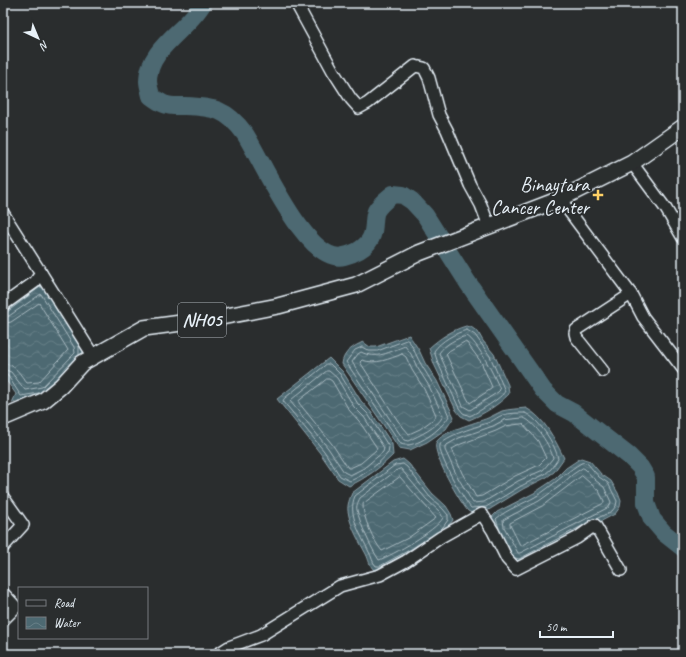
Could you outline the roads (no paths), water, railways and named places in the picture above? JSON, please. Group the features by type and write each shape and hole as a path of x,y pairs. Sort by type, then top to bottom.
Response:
{"main road":[{"name":"NH05","path":"3,418 43,401 61,386 82,363 144,328 211,319 278,306 356,285 419,253 560,199 632,162 683,127"}],"street":[{"path":"296,3 333,70 358,108 368,103 415,66 424,68 429,78 439,115 447,130 470,185 481,205 489,226"},
{"path":"632,162 666,208 683,238"},
{"path":"560,199 631,294 643,318 683,369"},
{"path":"3,213 94,357"},
{"path":"3,305 36,282 41,273"},
{"path":"603,371 576,337 576,330 631,294"},
{"path":"3,497 23,525 3,547"},
{"path":"218,654 229,647 261,635 340,586 374,576 406,561 441,537 482,514 493,531 506,559 516,569 577,538 595,525 621,570"},
{"path":"3,593 16,607 3,620"}],"water":[{"path":"41,282 83,344 84,354 46,396 12,403 16,394 3,376 3,310"},
{"path":"466,326 471,327 478,332 483,341 494,354 508,385 509,394 490,409 469,420 461,416 456,410 434,364 429,348 446,335"},
{"path":"409,335 437,381 454,417 446,429 427,442 410,450 399,448 342,364 344,356 363,342 370,347 376,347"},
{"path":"329,358 343,372 361,401 371,412 392,444 393,455 361,480 349,486 338,479 320,453 277,399"},
{"path":"526,408 533,412 544,423 564,458 554,472 547,477 523,489 487,511 472,513 468,511 453,488 442,467 436,449 436,443 439,439 451,431 488,418 502,411"},
{"path":"581,458 590,461 601,474 611,481 621,501 620,507 615,514 520,564 514,563 495,530 492,517 497,512 534,493 555,479 566,468"},
{"path":"403,459 409,464 432,493 446,506 453,520 443,533 381,570 374,570 355,533 348,511 349,502 352,493 393,462"}],"waterway":[{"path":"203,3 196,13 161,49 154,59 150,69 148,81 151,96 169,106 204,107 219,111 232,119 245,134 274,187 301,229 315,245 330,255 344,256 365,246 372,235 376,211 393,194 403,195 412,201 425,215 468,283 543,390 557,404 574,413 629,456 640,467 646,477 646,503 652,519 664,533 683,548"}],"place":[{"name":"Binaytara Cancer Center","path":"598,195"}]}
